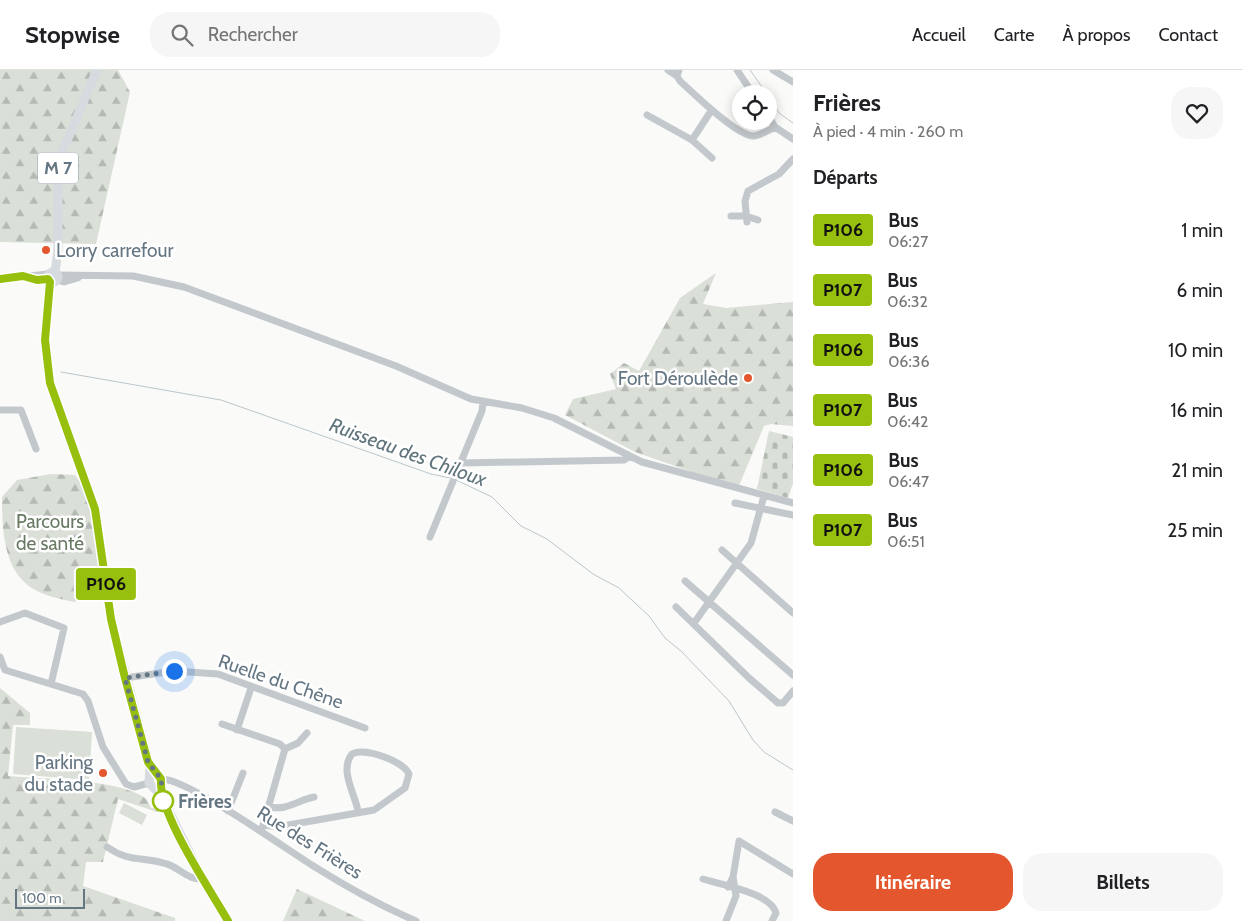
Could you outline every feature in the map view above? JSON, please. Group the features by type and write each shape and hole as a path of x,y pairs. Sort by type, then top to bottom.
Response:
{"main road":[{"name":"M 7","path":"95,70 60,157 58,169 58,252 51,277 46,354 50,383 55,401 85,476 95,509 111,619 125,678 155,781"},
{"path":"155,781 202,878 227,921"}],"street":[{"path":"668,70 678,73 680,81 711,111 732,124"},
{"path":"739,70 748,85"},
{"path":"773,70 793,82"},
{"path":"692,140 711,111"},
{"path":"647,115 692,140 712,158"},
{"path":"777,128 793,139"},
{"path":"742,130 750,135 758,135 769,130"},
{"path":"746,219 745,201 748,191 779,174 793,159"},
{"path":"731,216 758,220"},
{"path":"23,276 51,277"},
{"path":"0,279 23,276 51,277 64,282 83,276 133,276 156,280 207,294 396,366 483,403 538,412 588,434 630,456 738,488 764,498 793,505"},
{"path":"430,537 482,411 483,403"},
{"path":"0,410 21,410 36,449"},
{"path":"461,463 624,460 630,456"},
{"path":"694,623 751,543 764,498"},
{"path":"735,503 793,515"},
{"path":"722,550 793,613"},
{"path":"685,581 707,604 793,676"},
{"path":"676,607 749,678 778,703 783,703 793,691"},
{"path":"0,622 25,613 64,628 51,684"},
{"path":"0,657 5,670 79,692 86,697 103,748 126,784 138,787 155,781"},
{"name":"Ruelle du Chêne","path":"125,678 174,671 218,674 365,728"},
{"path":"237,730 251,688"},
{"path":"222,724 280,744 285,749"},
{"path":"285,749 298,743 307,733"},
{"path":"285,749 270,807 262,828 277,828 358,811 374,810 405,788 409,774 404,766 367,752 352,754 348,761 347,772 358,811"},
{"path":"228,811 243,773"},
{"name":"Rue des Frières","path":"155,781 171,780 262,828 317,868 416,921"},
{"path":"270,807 293,806 303,799 314,797"},
{"path":"776,812 793,821"},
{"path":"726,921 735,901 731,888 739,841 793,874"},
{"path":"107,847 119,855 132,860 167,864 194,879 202,878"},
{"path":"704,879 755,894 770,902 776,913 772,921"}],"green space":[{"path":"0,70 118,70 130,92 96,244 0,242"},
{"path":"716,273 703,304 726,308 793,302 793,426 771,424 764,426 738,488 635,452 565,415 573,399 616,389 610,374 624,363 639,371 680,298"},
{"path":"769,431 793,437 793,483 788,498 757,489"},
{"name":"Parcours de santé","path":"51,474 75,475 86,490 95,523 102,566 90,590 75,602 48,595 31,587 13,567 5,540 2,497 17,480"},
{"path":"0,688 30,713 30,725 13,725 8,776 99,783 118,787 146,799 151,808 159,809 157,812 118,799 103,862 86,862 83,886 175,918 175,921 0,921"},
{"path":"16,727 92,732 89,780 13,774"},
{"path":"124,803 147,815 142,825 119,813"},
{"path":"297,889 365,921 283,921"}],"waterway":[{"path":"750,70 761,85"},
{"path":"777,110 793,123"},
{"name":"Ruisseau des Chiloux","path":"61,372 221,400 431,474 450,478"},
{"name":"Ruisseau des Chiloux","path":"456,480 492,497 521,526 547,539 593,574 619,588 649,616 665,638 681,651 729,701 753,740 764,752 793,770"}],"bus line":[{"name":"P106","path":"0,279 23,276 37,280 48,279 50,282 45,340 50,383 55,401 85,476 95,509 99,525 111,619 139,732 150,767 161,779 161,795 176,828 228,921"}],"place":[{"name":"Lorry carrefour","path":"46,250"},
{"name":"Fort Déroulède","path":"748,378"},
{"name":"Parking du stade","path":"103,773"},
{"name":"Frières","path":"163,801"}],"route":[{"path":"163,801 161,779 148,762 125,678 174,671"}]}
